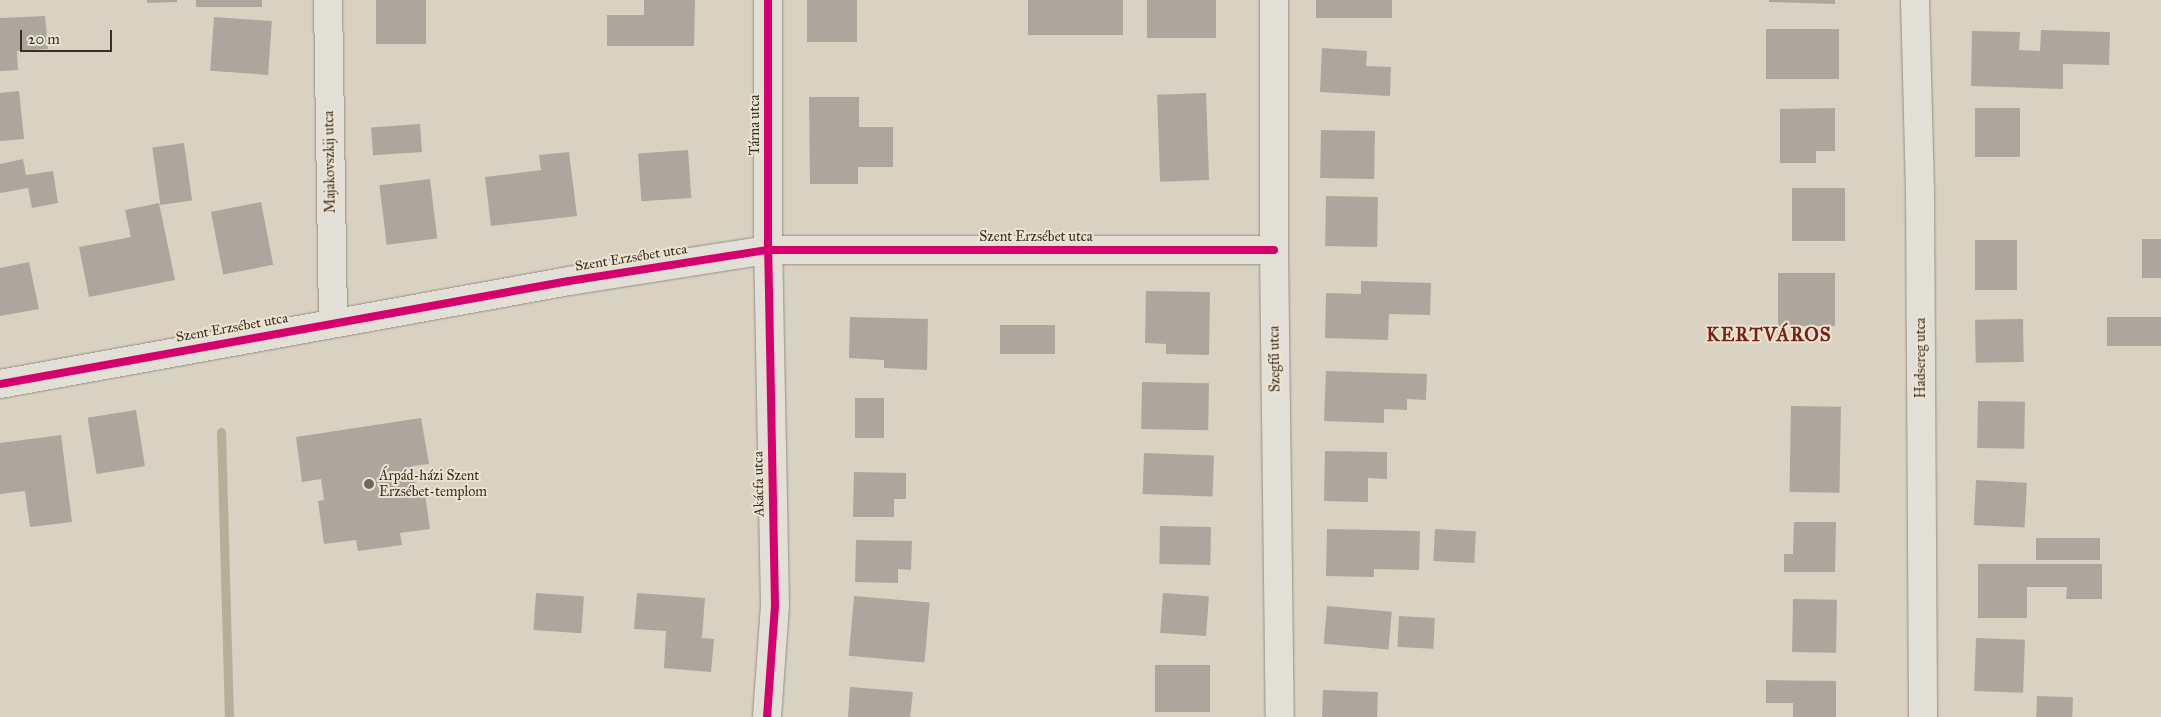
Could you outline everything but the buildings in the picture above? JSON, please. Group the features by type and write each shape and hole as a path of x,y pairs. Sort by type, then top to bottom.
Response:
{"street":[{"name":"Majakovszkij utca","path":"328,0 333,323"},
{"name":"Tárna utca","path":"768,0 768,250"},
{"name":"Szegfű utca","path":"1274,0 1274,250 1280,717"},
{"name":"Hadsereg utca","path":"1915,0 1920,202 1923,717"},
{"name":"Szent Erzsébet utca","path":"0,384 569,280 768,250 1274,250"},
{"name":"Akácfa utca","path":"767,717 774,606 768,250"}],"waterway":[{"path":"221,432 229,717"}],"cycle path":[{"path":"767,717 775,606 768,250 768,0"},
{"path":"0,384 569,281 768,250 1274,250"}],"place":[{"name":"Árpád-házi Szent Erzsébet-templom","path":"369,484"}],"district":[{"name":"KERTVÁROS","path":"1769,335"}]}
